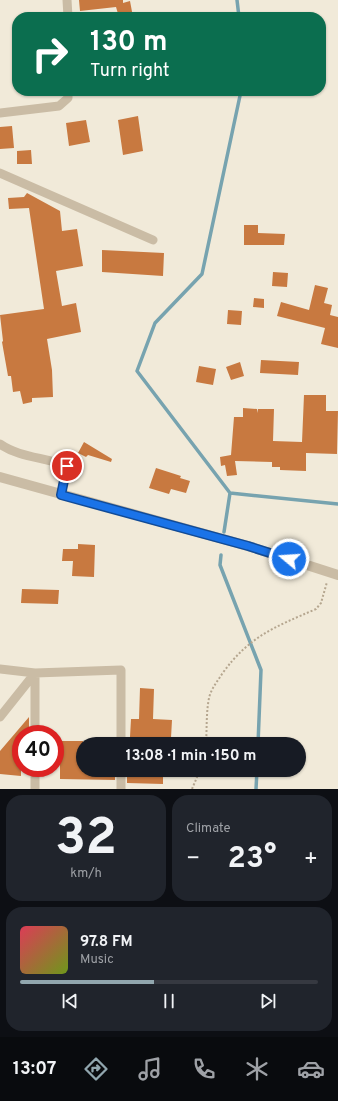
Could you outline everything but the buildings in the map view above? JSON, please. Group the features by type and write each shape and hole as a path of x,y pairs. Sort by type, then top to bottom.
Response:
{"street":[{"path":"67,0 68,12"},
{"path":"0,113 59,106 68,98 68,96"},
{"path":"0,173 153,240"},
{"path":"0,444 18,454 56,461 67,466 61,495"},
{"path":"0,477 248,546 334,574"},
{"path":"0,669 35,672 121,670 121,737"},
{"path":"0,718 35,672"},
{"path":"35,672 35,725"},
{"path":"35,777 35,789"},
{"path":"121,777 121,789"}],"path":[{"path":"206,737 209,698 213,687 229,664 243,648 265,632 316,609 334,574"},
{"path":"192,789 197,777"}],"waterway":[{"path":"237,0 238,12"},
{"path":"224,532 230,493 137,371 155,323 202,274 240,96"},
{"path":"230,493 338,504"},
{"path":"221,555 220,565 261,670 258,737"},
{"path":"256,789 257,777"}],"route":[{"path":"67,466 61,495 248,546 289,559"}]}
